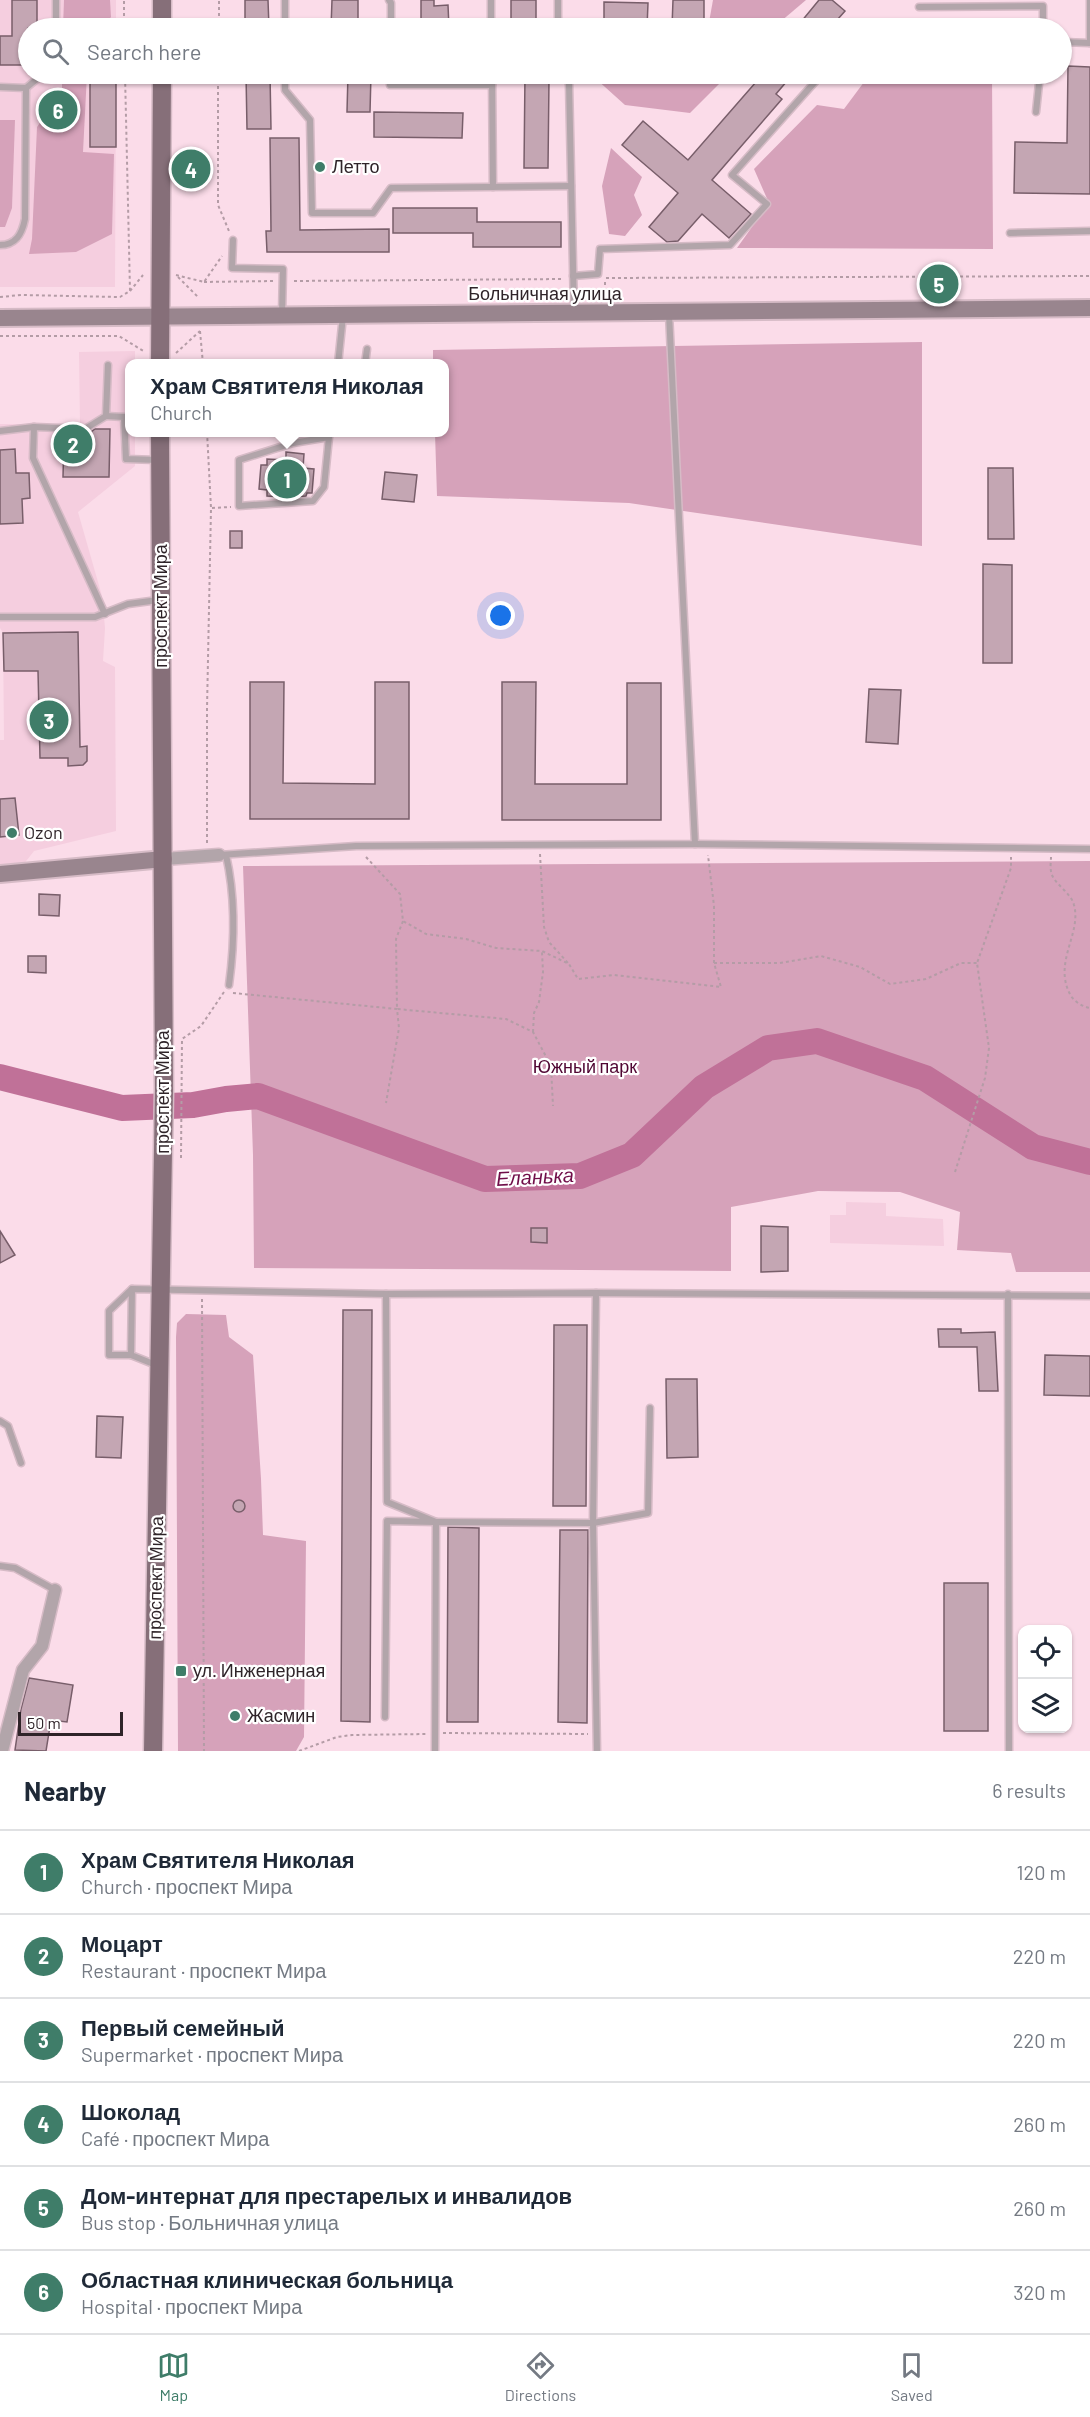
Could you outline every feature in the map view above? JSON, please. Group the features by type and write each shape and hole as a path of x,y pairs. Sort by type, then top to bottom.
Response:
{"main road":[{"path":"162,0 162,18"},
{"path":"162,84 160,317 168,359"},
{"name":"Больничная улица","path":"0,318 1090,308"},
{"name":"проспект Мира","path":"153,1751 164,1090 160,437"},
{"path":"0,874 164,859"}],"street":[{"path":"164,859 217,856"},
{"path":"2,1751 23,1670 42,1647 55,1590"}],"lane":[{"path":"56,0 56,18"},
{"path":"285,0 285,18"},
{"path":"389,0 391,18"},
{"path":"491,0 491,18"},
{"path":"558,0 558,18"},
{"path":"1072,42 1090,43 1090,0"},
{"path":"919,7 1043,6 1043,18"},
{"path":"0,87 26,88 31,84"},
{"path":"285,84 285,90 310,120 312,213 373,213 391,188 571,186"},
{"path":"390,84 492,85 493,187"},
{"path":"569,84 574,314"},
{"path":"573,277 598,274 600,249 730,244 767,204 732,175 813,84"},
{"path":"1036,112 1039,84"},
{"path":"0,245 9,245 18,238 25,219 26,88"},
{"path":"1010,233 1090,231"},
{"path":"233,240 232,268 283,269 282,316"},
{"path":"669,313 695,844"},
{"path":"338,359 343,314"},
{"path":"366,359 367,349"},
{"path":"106,416 108,365"},
{"path":"0,431 34,427 85,429 106,416 124,417 126,459 161,460"},
{"path":"34,427 33,458 105,614"},
{"path":"318,437 239,460 239,506 313,501 324,488 330,437"},
{"path":"0,617 95,617 128,604 161,600"},
{"path":"229,985 235,940 232,885 217,856 356,846 695,844 1090,849"},
{"path":"131,1355 132,1289"},
{"path":"159,1366 131,1355 109,1355 110,1311 132,1289 386,1294 1090,1296"},
{"path":"596,1293 593,1523 597,1751"},
{"path":"386,1294 387,1502 436,1522"},
{"path":"1008,1294 1009,1751"},
{"path":"386,1717 387,1521 593,1523 648,1513 650,1408"},
{"path":"0,1421 8,1426 21,1463"},
{"path":"435,1751 436,1522"},
{"path":"0,1566 15,1568 55,1590"}],"path":[{"path":"124,0 124,18"},
{"path":"219,0 219,18"},
{"path":"124,84 130,291"},
{"path":"204,282 233,240 218,205 219,84"},
{"path":"199,298 176,274 204,282 573,277"},
{"path":"0,297 120,297 130,291 143,275"},
{"path":"605,297 604,278 1090,276"},
{"path":"168,359 200,331 203,359"},
{"path":"0,336 119,336 145,352"},
{"path":"207,437 212,508 207,709 217,856"},
{"path":"212,508 239,506"},
{"path":"540,845 544,927 549,942 578,979 614,975 721,987 714,963 714,906 706,845"},
{"path":"356,846 400,894 403,921 396,939 399,1028 386,1103"},
{"path":"955,1172 985,1078 989,1048 977,963 1011,868 1011,848"},
{"path":"1052,848 1050,873 1074,905 1074,928 1065,963 1065,985 1073,999 1084,1007 1090,1008"},
{"path":"403,921 426,934 466,939 496,948 542,951 568,964"},
{"path":"542,951 543,972 539,1002 534,1013 533,1032 551,1066 553,1106"},
{"path":"714,963 780,963 821,956 860,968 890,984 926,979 961,963 977,963"},
{"path":"229,985 231,992 236,994 506,1019 533,1032"},
{"path":"181,1158 182,1039 201,1026 229,985"},
{"path":"202,1290 204,1751"},
{"path":"299,1751 337,1737 352,1735 597,1734"}],"shaded area":[{"path":"0,0 116,0 116,18 18,18 18,84 116,84 115,287 0,287"},
{"path":"135,351 135,359 125,359 125,437 135,437 135,466 78,512 102,596 105,628 103,661 115,667 116,831 34,851 23,865 0,867 0,740 4,740 3,633 0,628 0,424 80,425 79,352"},
{"path":"846,1202 886,1203 886,1216 943,1219 944,1246 830,1243 830,1215 846,1215"}],"green space":[{"path":"64,0 110,0 110,18 63,18"},
{"path":"713,0 806,0 785,18 710,18"},
{"path":"62,84 86,84 83,152 114,154 112,234 76,252 29,254 32,239 37,127 62,91"},
{"path":"602,84 719,84 690,113 625,105"},
{"path":"863,84 992,84 993,249 737,248 769,203 754,169 817,105 844,109"},
{"path":"0,120 15,120 12,208 5,227 0,227"},
{"path":"611,148 642,177 634,195 642,215 625,236 609,234 602,186"},
{"path":"922,342 922,546 629,503 437,496 435,437 449,437 449,359 433,359 433,350"},
{"name":"Южный парк","path":"1090,861 1090,1272 1016,1272 1011,1253 957,1250 960,1212 900,1192 818,1191 731,1207 731,1271 254,1268 253,1155 243,866"},
{"path":"186,1314 226,1315 229,1337 253,1355 263,1535 306,1541 304,1737 296,1751 178,1751 176,1337 177,1323"}],"building":[{"path":"12,0 37,0 37,18 18,18 18,65 0,65 0,36 12,36"},
{"path":"245,0 268,0 269,18 245,18"},
{"path":"332,0 358,0 358,18 331,18"},
{"path":"421,0 434,0 434,6 448,5 449,18 421,18"},
{"path":"511,0 536,0 536,18 511,18"},
{"path":"673,0 704,0 704,18 672,18"},
{"path":"819,0 832,0 845,11 839,18 804,18"},
{"path":"604,2 648,3 647,18 604,18"},
{"path":"1072,66 1090,67 1090,194 1014,193 1015,142 1067,143 1068,84 1072,84"},
{"path":"90,84 116,84 116,147 90,147"},
{"path":"246,84 270,84 271,129 247,129"},
{"path":"348,84 371,84 370,112 347,112"},
{"path":"525,84 549,84 548,168 524,168"},
{"path":"754,84 784,84 776,94 782,99 712,180 751,214 729,238 702,214 678,241 667,242 649,227 678,193 622,145 643,121 688,160"},
{"path":"374,112 463,113 462,138 374,137"},
{"path":"270,138 299,138 300,230 389,229 389,252 267,252 266,231 271,231"},
{"path":"393,208 477,208 477,222 561,222 561,247 473,247 473,233 393,233"},
{"path":"95,429 110,429 109,477 63,477 64,438 90,438 91,432"},
{"path":"15,449 16,473 29,473 30,498 22,499 23,523 0,524 0,450"},
{"path":"286,452 304,454 303,468 314,469 312,493 307,493 306,496 267,496 267,490 259,489 261,465 267,465 267,459 286,460"},
{"path":"988,468 1013,468 1014,539 988,539"},
{"path":"385,472 417,475 414,502 382,499"},
{"path":"230,531 242,531 242,548 230,548"},
{"path":"983,564 1012,565 1012,663 983,663"},
{"path":"78,632 80,747 87,746 87,761 83,765 68,766 68,758 40,758 38,671 4,671 3,633"},
{"path":"250,682 284,682 283,783 375,784 375,682 409,682 409,819 250,819"},
{"path":"502,682 536,682 535,784 627,784 627,683 661,683 661,820 502,820"},
{"path":"869,689 901,690 898,744 866,742"},
{"path":"15,798 19,835 0,837 0,799"},
{"path":"39,894 60,895 59,916 39,915"},
{"path":"28,956 46,956 46,973 28,972"},
{"path":"761,1226 788,1227 788,1271 761,1272"},
{"path":"531,1228 547,1228 547,1243 531,1242"},
{"path":"0,1231 15,1255 0,1263"},
{"path":"343,1310 372,1310 370,1722 341,1721"},
{"path":"554,1325 587,1325 586,1506 553,1506"},
{"path":"938,1329 961,1329 961,1333 995,1332 998,1391 979,1391 977,1347 939,1347"},
{"path":"1045,1355 1090,1356 1090,1396 1044,1395"},
{"path":"666,1379 697,1379 698,1457 667,1458"},
{"path":"97,1416 123,1417 121,1458 96,1457"},
{"path":"239,1500 245,1506 239,1512 233,1506"},
{"path":"448,1527 479,1528 478,1722 447,1722"},
{"path":"560,1530 588,1530 587,1723 558,1722"},
{"path":"944,1583 988,1583 988,1731 944,1731"},
{"path":"29,1678 73,1685 67,1722 51,1720 46,1751 15,1750 21,1709"}],"waterway":[{"name":"Еланька","path":"0,1077 122,1108 193,1105 258,1096 485,1179 580,1176 632,1155 704,1087 768,1048 817,1041 925,1078 1033,1147 1090,1162"}],"place":[{"name":"Областная клиническая больница","path":"58,110"},
{"name":"Летто","path":"320,167"},
{"name":"Шоколад","path":"191,169"},
{"name":"Дом-интернат для престарелых и инвалидов","path":"939,284"},
{"name":"Моцарт","path":"73,444"},
{"name":"Храм Святителя Николая","path":"287,479"},
{"name":"Первый семейный","path":"49,720"},
{"name":"Ozon","path":"12,833"},
{"name":"ул. Инженерная","path":"181,1671"},
{"name":"Жасмин","path":"235,1716"}]}
